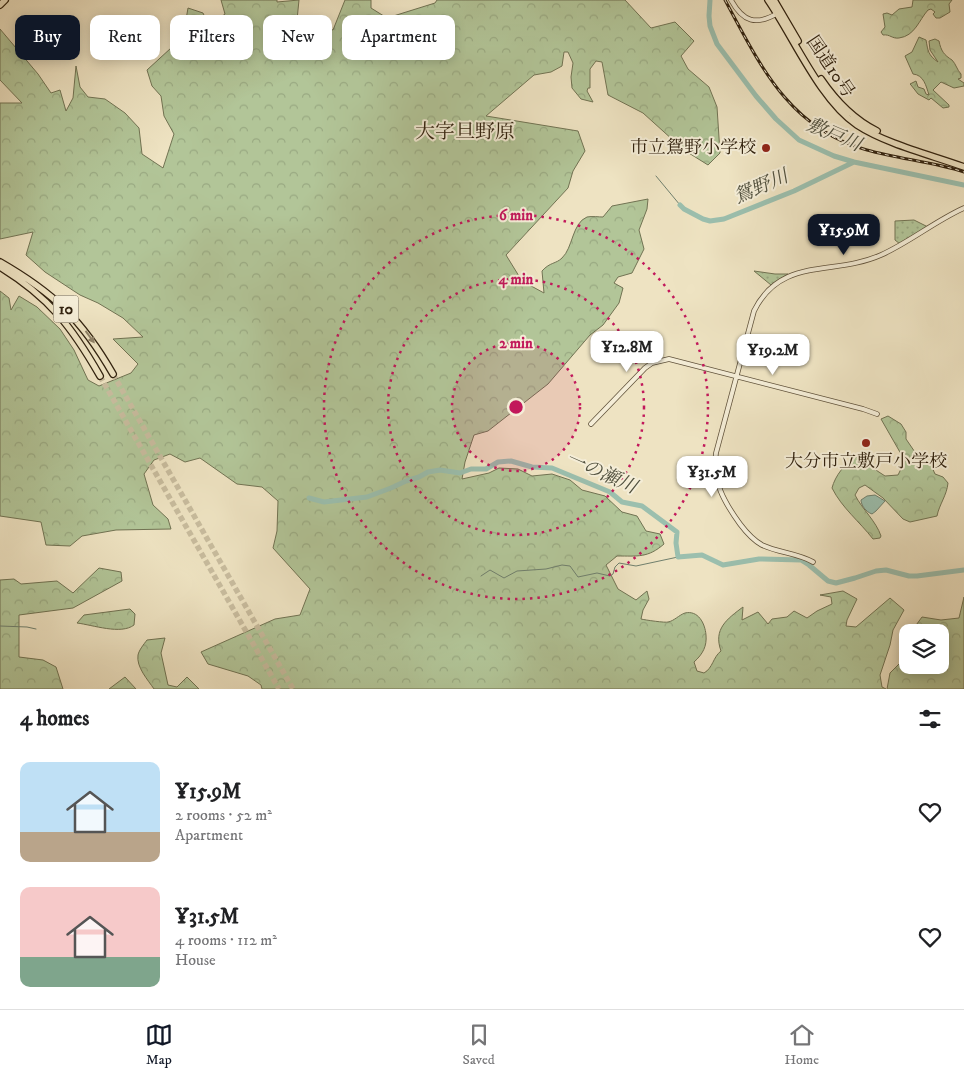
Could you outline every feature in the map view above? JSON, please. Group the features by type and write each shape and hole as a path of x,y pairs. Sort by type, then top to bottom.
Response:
{"highway":[{"path":"0,5 5,0"},
{"name":"国道10号","path":"768,0 779,12 835,99 853,117 886,135 964,164"},
{"name":"国道10号","path":"774,0 826,94 848,118 878,136 964,167"},
{"name":"10","path":"0,262 39,286 70,312 91,339 113,374"},
{"name":"10","path":"0,267 33,290 59,314 100,376"}],"street":[{"path":"731,0 742,14 751,20 765,20 779,12"},
{"path":"814,562 802,556 768,547 758,542 744,529 728,508 721,495 716,476 715,460 754,312 763,297 780,281 801,271 842,266 876,257 899,247 964,208"},
{"path":"590,424 645,368 657,361 673,360 863,408 877,414"}],"green space":[{"path":"221,0 277,0 277,2 299,0 298,15 263,15 263,60 332,60 332,30 345,0 371,0 371,8 382,15 342,15 342,60 455,60 455,15 397,15 435,3 437,0 625,0 651,28 675,22 694,41 681,56 688,69 709,87 717,107 720,153 708,165 684,150 643,113 608,95 602,62 596,61 590,69 590,88 587,91 593,102 581,99 572,88 573,63 568,52 564,52 562,66 551,72 534,75 486,116 578,131 585,151 573,171 568,188 506,255 522,281 544,293 542,271 566,254 575,230 582,220 587,217 603,217 612,206 648,199 647,209 639,230 644,249 632,273 618,277 614,283 623,288 619,303 603,325 590,335 548,384 488,431 474,435 465,462 462,479 489,473 499,468 518,469 532,476 552,474 570,480 582,490 605,496 622,512 637,516 646,531 660,534 664,544 653,552 642,555 617,556 606,565 618,589 636,600 647,591 649,599 641,619 668,622 685,613 694,613 700,618 705,630 706,643 702,653 694,662 697,671 704,673 721,651 719,637 723,625 743,607 742,620 758,612 768,624 772,619 787,617 794,611 807,618 832,604 831,597 820,595 843,591 857,599 846,626 856,627 890,598 904,610 893,630 880,675 882,687 886,689 262,689 261,685 248,676 208,664 201,652 275,619 300,615 310,589 273,548 277,531 278,501 262,487 237,484 200,458 185,462 170,454 154,460 144,474 153,505 168,519 171,529 116,530 82,536 70,546 46,545 41,522 0,516 0,291 9,298 11,310 19,296 37,307 60,329 74,350 88,380 99,386 131,373 138,364 113,339 143,337 123,318 80,295 45,272 26,255 33,232 0,239 0,103 22,103 0,80 0,29 15,47 15,60 26,60 51,93 60,90 66,111 73,98 76,66 80,87 88,97 105,99 125,113 139,128 142,154 163,168 174,134 164,116 161,96 152,86 147,70 170,49 170,60 253,60 253,15 224,15"},
{"path":"913,0 952,0 949,4 950,12 940,18 936,18 933,14 935,12 931,9 928,10 913,31 904,37 897,38 883,35 881,32 885,27 883,14 892,15 899,9 912,7"},
{"path":"188,8 204,15 187,15"},
{"path":"919,37 926,40 929,52 938,62 930,50 929,41 935,39 939,41 943,52 961,74 961,78 958,79 964,83 964,86 954,88 941,82 933,90 949,107 943,108 931,98 929,100 918,94 910,84 916,81 918,87 924,89 926,94 929,95 920,76 913,74 905,56 912,52"},
{"path":"914,220 928,227 900,244 895,240 895,221"},
{"path":"754,271 775,274 788,274 771,285"},
{"path":"888,416 901,424 906,432 906,439 919,458 931,465 935,474 943,477 948,483 937,516 910,522 903,519 883,498 865,485 859,488 855,495 876,525 881,536 880,538 873,539 846,508 832,488 841,470 856,457 885,476 898,475 905,461 881,419"},
{"path":"99,568 121,572 122,581 73,608 19,615 19,657 43,660 56,667 63,689 0,689 0,580 14,579 21,584 57,581 73,593"},
{"path":"964,597 964,689 887,689 890,673 899,664 899,674 949,674 949,624 917,624 922,617 941,620 959,618"},
{"path":"130,609 135,614 134,625 128,628 114,629 77,623 84,615"},
{"path":"165,638 161,653 168,685 177,687 187,677 199,689 154,689 146,677 139,664 139,651 147,640"},
{"path":"125,677 136,689 109,689"}],"shaded area":[{"path":"875,495 885,501 872,514 864,508 861,500 867,496"}],"waterway":[{"name":"敷戸川","path":"710,0 710,26 717,44 756,96 776,119 799,140 834,156 854,162 964,185"},
{"name":"鴛野川","path":"680,205 703,219 710,221 724,219 794,191 854,162"},
{"path":"656,176 680,205"},
{"name":"一の瀬川","path":"309,498 324,502 367,497 428,472 440,470 460,473 471,469 486,469 498,462 511,461 532,467 552,468 610,492 622,502 642,506 677,532 678,557 702,555 723,565 759,559 801,560 828,581 836,583 876,571 886,570 909,576 917,576 964,570"},
{"path":"481,576 490,570 504,578 517,571 546,569 562,565 570,566 578,577 597,573 610,576 619,563 636,566 678,557"},
{"path":"0,626 36,629"}],"tunnel":[{"path":"113,374 293,689"},
{"path":"100,376 279,689"}],"railway":[{"path":"725,0 751,48 780,92 817,127 840,140 867,150 964,172"}],"place":[{"name":"市立鴛野小学校","path":"766,148"},
{"name":"大分市立敷戸小学校","path":"866,443"}],"district":[{"name":"大字旦野原","path":"465,132"}]}
